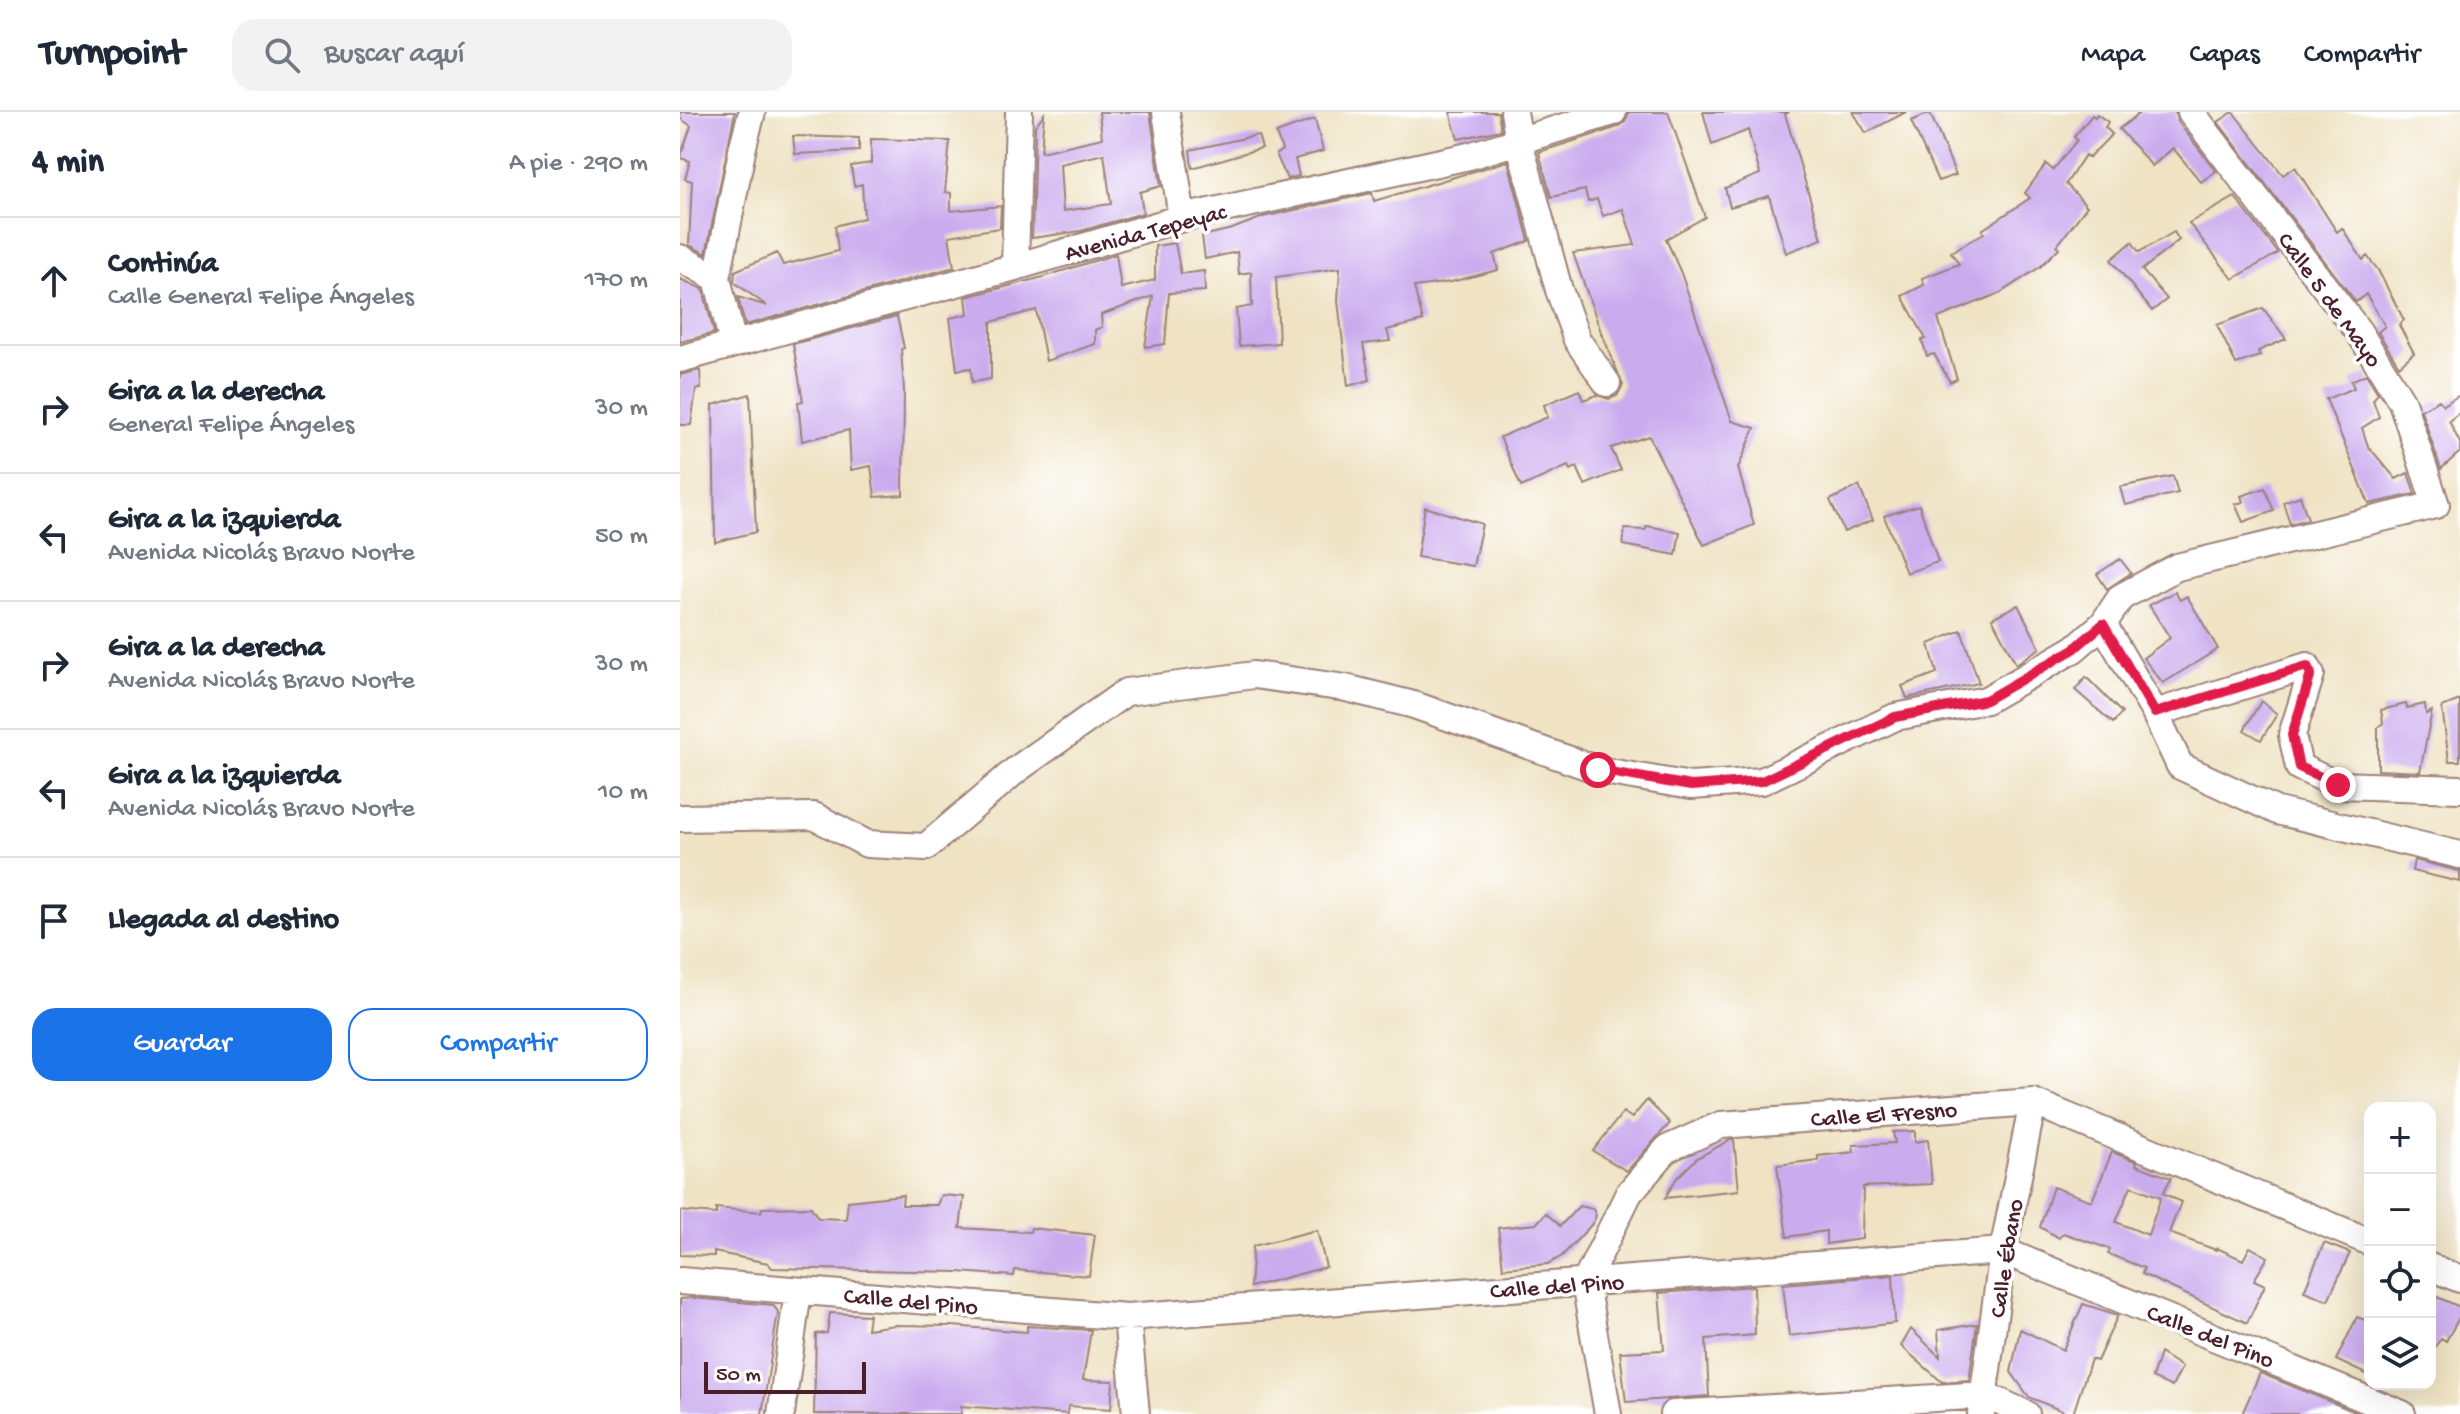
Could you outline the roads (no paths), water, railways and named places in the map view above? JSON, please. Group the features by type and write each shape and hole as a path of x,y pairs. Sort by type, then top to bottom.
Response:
{"street":[{"path":"733,344 717,278 752,112"},
{"path":"1015,267 1019,112"},
{"path":"1166,112 1182,218"},
{"path":"1514,112 1559,290 1577,340 1607,383"},
{"name":"Avenida Tepeyac","path":"680,359 1182,218 1469,156 1613,112"},
{"name":"Calle 5 de Mayo","path":"2103,624 2121,597 2177,567 2436,505 2402,402 2359,332 2191,112"},
{"path":"680,258 717,278"},
{"path":"680,818 814,816 867,844 926,847 1016,770 1126,692 1254,675 1346,688 1414,705 1598,770 1691,786 1762,781 1895,717 1986,700 2074,649 2103,624 2155,713 2180,766 2277,811 2460,855"},
{"path":"2155,713 2307,666 2311,674 2292,735 2299,767 2338,785 2460,789"},
{"name":"Calle El Fresno","path":"1585,1283 1629,1193 1667,1149 1721,1125 2033,1102 2364,1240"},
{"name":"Calle Ébano","path":"1983,1404 2003,1251 2033,1102"},
{"name":"Calle del Pino","path":"680,1281 1127,1317 2003,1251 2402,1414"},
{"path":"2436,1269 2460,1279"},
{"path":"1585,1283 1608,1414"},
{"path":"781,1414 798,1291"},
{"path":"1127,1317 1136,1414"},
{"path":"1673,1414 1983,1404 2026,1414"}]}
